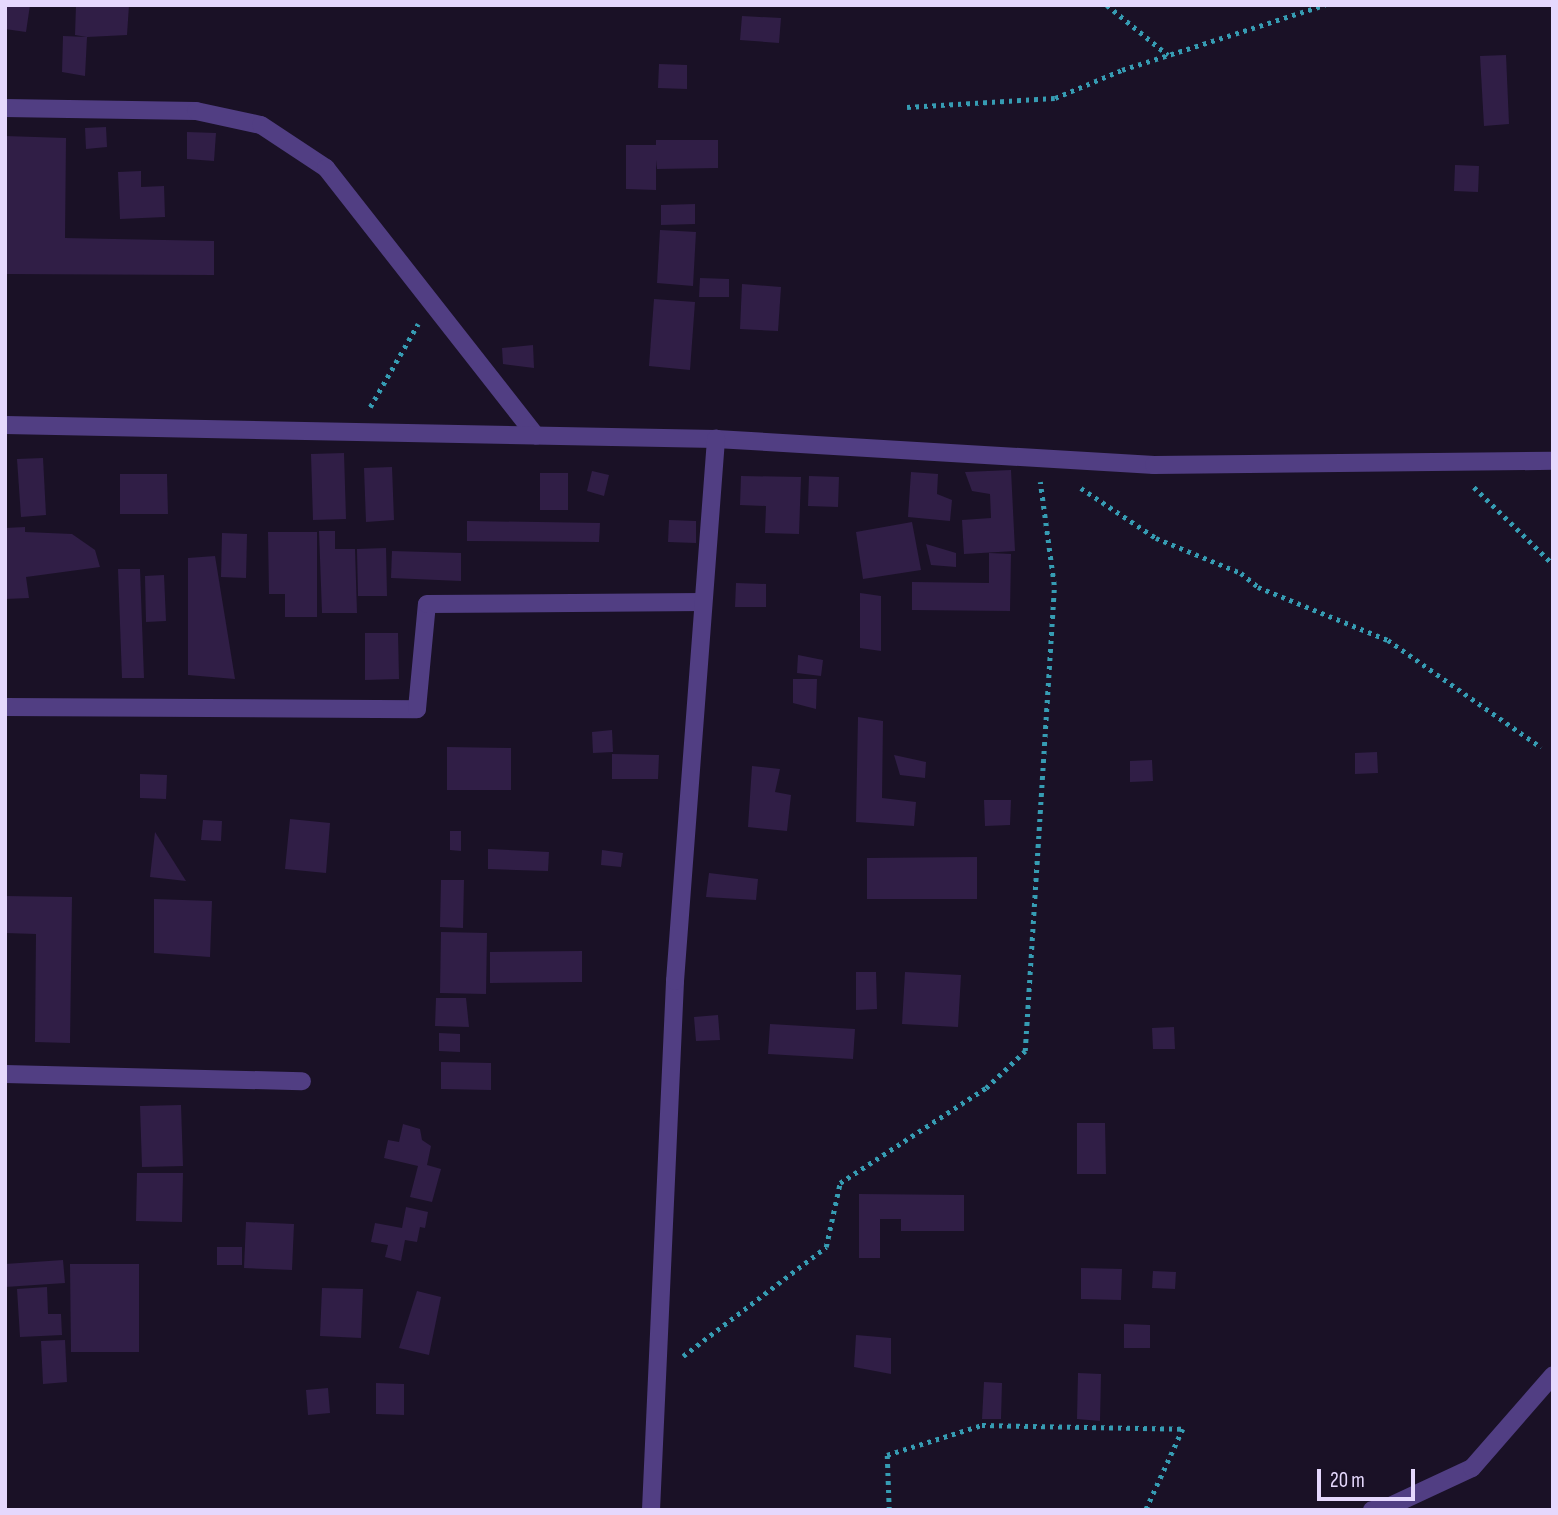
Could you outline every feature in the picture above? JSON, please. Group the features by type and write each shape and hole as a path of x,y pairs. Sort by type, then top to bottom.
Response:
{"street":[{"path":"5,108 195,111 261,125 327,168 536,436"},
{"path":"5,425 716,439 1154,465 1553,461"},
{"path":"651,1510 675,981 716,439"},
{"path":"5,708 417,709 427,604 704,602"},
{"path":"5,1074 302,1081"},
{"path":"1372,1510 1384,1509 1472,1468 1553,1375"}],"path":[{"path":"1107,5 1169,55"},
{"path":"907,107 1055,98 1169,55 1325,5"},
{"path":"355,432 430,301"},
{"path":"1037,458 1156,538 1241,573 1258,587 1388,640 1541,747"},
{"path":"680,1359 826,1247 840,1183 986,1088 1025,1051 1054,585 1037,458"},
{"path":"1448,462 1553,564"},
{"path":"889,1510 887,1455 982,1425 1183,1429 1146,1510"}],"building":[{"path":"5,5 30,5 26,32 5,29"},
{"path":"76,5 129,5 127,35 75,35"},
{"path":"742,16 781,18 779,43 740,40"},
{"path":"63,36 87,37 85,76 62,72"},
{"path":"1506,55 1509,124 1484,126 1480,56"},
{"path":"659,64 687,65 687,89 658,88"},
{"path":"106,127 107,147 86,149 85,128"},
{"path":"187,132 216,133 214,161 187,159"},
{"path":"5,136 66,138 65,238 214,241 214,275 5,274"},
{"path":"656,140 718,140 718,168 657,169 656,160 656,190 626,189 626,145 656,145"},
{"path":"1455,165 1479,166 1478,192 1454,191"},
{"path":"141,171 141,187 164,186 165,217 120,219 118,172"},
{"path":"695,204 695,224 661,225 661,205"},
{"path":"660,230 696,232 693,286 657,283"},
{"path":"700,278 729,279 729,297 699,297"},
{"path":"742,284 781,287 778,331 740,329"},
{"path":"654,299 695,302 690,370 649,366"},
{"path":"533,345 534,368 503,364 502,348"},
{"path":"344,453 346,519 313,520 311,454"},
{"path":"43,458 46,515 21,517 17,459"},
{"path":"392,467 394,520 366,522 364,468"},
{"path":"1011,470 1015,551 964,554 962,520 991,518 990,494 972,491 965,472"},
{"path":"592,471 609,475 604,496 587,491"},
{"path":"911,472 938,474 937,494 952,500 950,521 908,517"},
{"path":"540,473 568,473 568,510 540,510"},
{"path":"120,474 167,474 168,514 120,514"},
{"path":"741,476 801,477 799,534 765,533 766,506 740,505"},
{"path":"809,476 839,477 838,507 808,506"},
{"path":"669,520 696,521 696,543 668,542"},
{"path":"467,521 600,523 599,542 467,541"},
{"path":"912,522 921,570 863,579 856,532"},
{"path":"25,527 25,532 72,534 95,550 100,567 26,577 29,598 5,599 5,528"},
{"path":"319,531 335,531 335,549 355,549 357,613 322,613"},
{"path":"268,532 317,532 317,617 285,617 285,594 269,594"},
{"path":"222,533 247,534 246,578 221,577"},
{"path":"926,544 956,553 956,567 931,565"},
{"path":"386,548 387,596 358,596 357,549"},
{"path":"392,551 461,553 461,581 391,578"},
{"path":"989,553 1011,554 1010,611 912,610 912,582 989,583"},
{"path":"215,556 235,679 188,675 188,558"},
{"path":"118,569 140,569 144,678 122,678"},
{"path":"164,575 166,621 146,622 145,576"},
{"path":"736,583 766,584 766,607 735,607"},
{"path":"860,593 881,596 881,651 860,648"},
{"path":"365,633 398,633 399,679 365,680"},
{"path":"798,655 823,660 821,676 797,673"},
{"path":"793,679 817,679 816,709 793,703"},
{"path":"858,717 883,721 882,798 916,802 914,826 856,822"},
{"path":"612,730 613,752 593,753 592,732"},
{"path":"447,747 511,748 511,790 447,790"},
{"path":"1377,752 1378,773 1355,774 1355,753"},
{"path":"612,754 659,755 658,779 612,779"},
{"path":"894,755 926,762 925,778 900,775"},
{"path":"1152,760 1153,781 1130,782 1130,761"},
{"path":"752,766 780,769 775,792 791,795 787,831 748,827"},
{"path":"140,774 167,775 166,799 140,798"},
{"path":"984,800 1011,800 1010,825 985,826"},
{"path":"290,819 330,823 326,873 285,869"},
{"path":"203,820 222,821 221,841 201,840"},
{"path":"450,831 461,831 461,851 450,850"},
{"path":"155,832 186,881 150,877"},
{"path":"488,849 549,852 548,871 488,869"},
{"path":"602,850 623,853 621,867 601,865"},
{"path":"977,857 977,899 867,899 867,858"},
{"path":"709,873 758,879 756,900 706,897"},
{"path":"441,880 464,880 463,928 440,927"},
{"path":"5,896 72,897 70,1043 35,1042 36,934 5,933"},
{"path":"154,899 212,901 210,957 154,953"},
{"path":"441,932 487,933 486,994 440,993"},
{"path":"582,951 582,982 490,983 490,952"},
{"path":"856,972 876,972 877,1009 856,1010"},
{"path":"905,972 961,975 958,1027 902,1024"},
{"path":"436,998 466,998 469,1027 435,1026"},
{"path":"718,1015 720,1040 696,1041 694,1017"},
{"path":"770,1024 855,1029 853,1059 768,1054"},
{"path":"1174,1027 1175,1049 1153,1049 1152,1028"},
{"path":"439,1033 460,1034 460,1052 439,1051"},
{"path":"441,1062 491,1063 491,1090 441,1089"},
{"path":"181,1105 183,1166 142,1167 140,1106"},
{"path":"1077,1123 1105,1123 1106,1174 1077,1174"},
{"path":"403,1124 420,1129 422,1140 431,1146 427,1165 441,1169 432,1202 410,1197 418,1166 384,1158 388,1140 399,1142"},
{"path":"137,1173 183,1173 182,1222 136,1221"},
{"path":"859,1194 964,1195 964,1231 901,1231 901,1219 880,1219 880,1258 859,1258"},
{"path":"406,1207 428,1212 425,1228 420,1227 417,1242 405,1240 401,1261 385,1257 388,1245 371,1242 375,1223 402,1228"},
{"path":"246,1222 294,1224 292,1270 244,1268"},
{"path":"217,1247 242,1247 242,1265 217,1265"},
{"path":"63,1260 65,1283 5,1287 5,1264"},
{"path":"70,1264 139,1264 139,1352 71,1352"},
{"path":"1081,1268 1122,1269 1121,1300 1081,1299"},
{"path":"1153,1271 1176,1272 1175,1289 1152,1288"},
{"path":"47,1287 48,1314 61,1314 62,1335 20,1337 17,1289"},
{"path":"322,1288 363,1289 361,1338 320,1336"},
{"path":"417,1291 441,1297 429,1355 399,1348"},
{"path":"1124,1324 1150,1325 1150,1348 1124,1348"},
{"path":"856,1335 891,1338 891,1374 854,1367"},
{"path":"65,1340 67,1382 43,1384 41,1341"},
{"path":"1078,1373 1101,1374 1100,1421 1077,1419"},
{"path":"984,1382 1002,1383 1001,1419 982,1419"},
{"path":"376,1383 404,1384 404,1415 376,1414"},
{"path":"328,1388 330,1413 308,1415 306,1390"}]}
